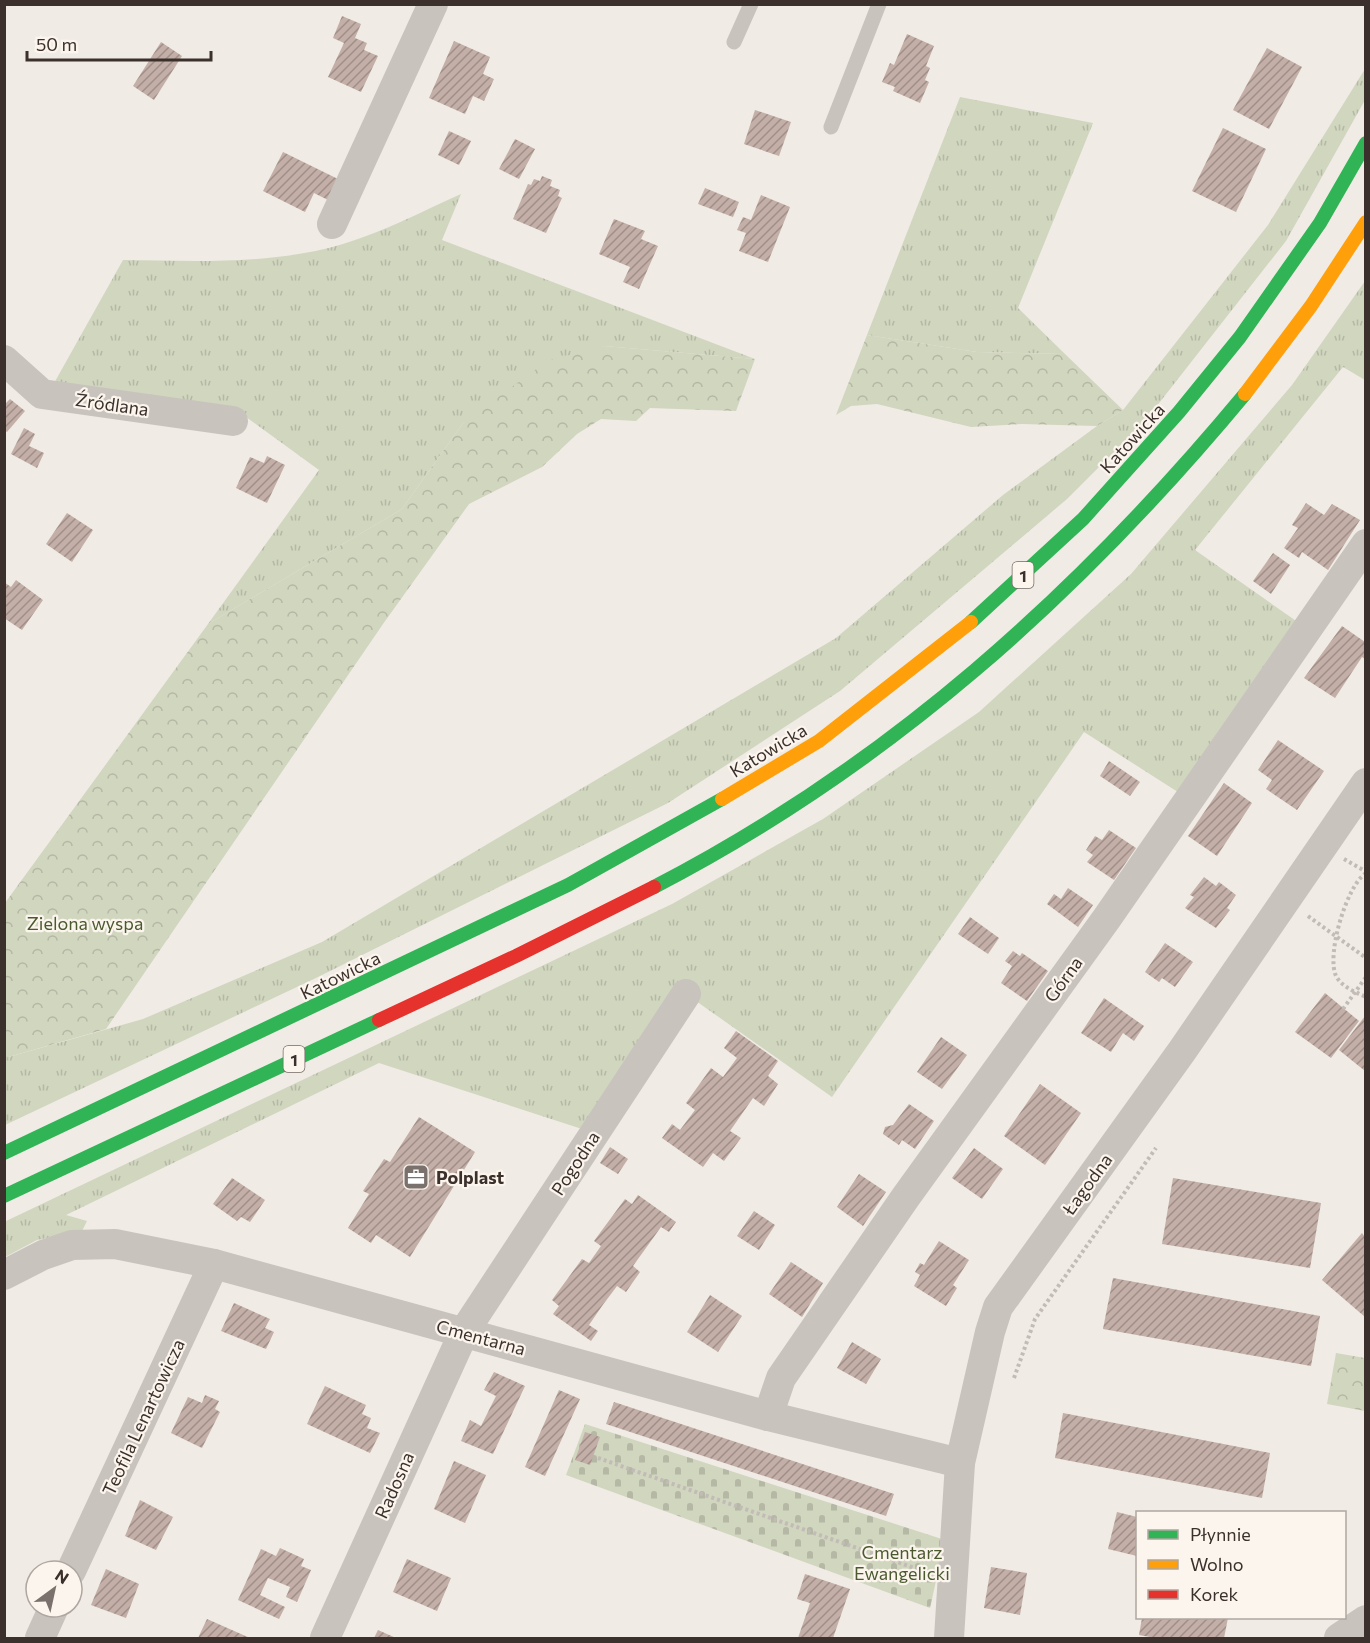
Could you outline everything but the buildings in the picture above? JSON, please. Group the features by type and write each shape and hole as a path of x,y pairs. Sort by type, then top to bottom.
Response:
{"main road":[{"name":"Katowicka","path":"4,1153 305,1012 567,885 674,828 819,741 984,612 1083,519 1179,412 1240,337 1320,223 1365,143"},
{"name":"1","path":"4,1196 252,1078 429,998 584,922 712,855 808,798 899,731 994,655 1124,535 1230,415 1322,292 1365,222"}],"street":[{"path":"332,224 434,4"},
{"name":"Źródlana","path":"4,360 42,394 233,421"},
{"name":"Górna","path":"768,1416 781,1378 912,1188 1107,918 1365,544"},
{"name":"Łagodna","path":"950,1638 960,1463 990,1332 998,1307 1182,1051 1365,783"},
{"name":"Pogodna","path":"464,1332 686,994"},
{"name":"Cmentarna","path":"4,1275 44,1255 72,1245 115,1244 214,1264 768,1416 960,1463"},
{"name":"Teofila Lenartowicza","path":"77,1559 214,1264"},
{"name":"Radosna","path":"325,1638 464,1332"},
{"path":"40,1638 49,1619"},
{"path":"1339,1638 1365,1620"}],"lane":[{"path":"734,42 751,4"},
{"path":"831,128 879,4"}],"path":[{"path":"1365,873 1349,897 1336,936 1332,959 1336,976 1365,998"},
{"path":"1285,899 1365,958"},
{"path":"1343,1009 1365,977"},
{"path":"1014,1378 1035,1319 1156,1148"},
{"path":"598,1458 936,1575"}],"green space":[{"path":"1365,69 1365,100 1286,241 1145,421 1067,499 840,691 668,803 318,977 5,1125 5,1058 143,1019 322,942 836,638 1003,495 1097,426 1123,410 1268,225"},
{"path":"960,97 1093,123 1018,308 1065,354 977,352 867,335"},
{"path":"461,194 442,240 755,359 604,346 463,423 402,509 208,624 319,470 242,414 53,385 123,260 261,259 316,251 373,234"},
{"path":"1365,281 1365,380 1343,367 1195,550 1299,623 1181,794 1084,732 832,1097 679,989 582,1129 379,1063 66,1215 87,1221 82,1231 37,1240 5,1257 4,1222 672,904 823,819 979,712 1131,574 1292,385"},
{"path":"867,335 977,352 1065,354 1123,410 1097,426 1022,424 971,427 877,404 851,406 836,415"},
{"name":"Zielona wyspa","path":"604,346 755,359 736,411 650,408 636,421 601,419 577,434 542,467 469,504 383,624 106,1029 5,1058 5,903 208,624 402,509 463,423 547,361"},
{"path":"1336,1353 1365,1358 1365,1411 1327,1404"},
{"name":"Cmentarz Ewangelicki","path":"585,1424 945,1540 930,1608 566,1475"}],"traffic: fast":[{"path":"971,622 1083,519 1179,412 1240,337 1320,223 1366,143"},
{"path":"654,887 740,839 822,787 900,731 975,670 1115,539 1245,394"},
{"path":"4,1153 568,885 722,799"},
{"path":"4,1196 379,1020"}],"traffic: slow":[{"path":"1245,394 1311,306 1366,222"},
{"path":"722,799 819,741 971,622"}],"traffic: jam":[{"path":"379,1020 516,956 654,887"}],"place":[{"name":"Polplast","path":"416,1177"}]}
